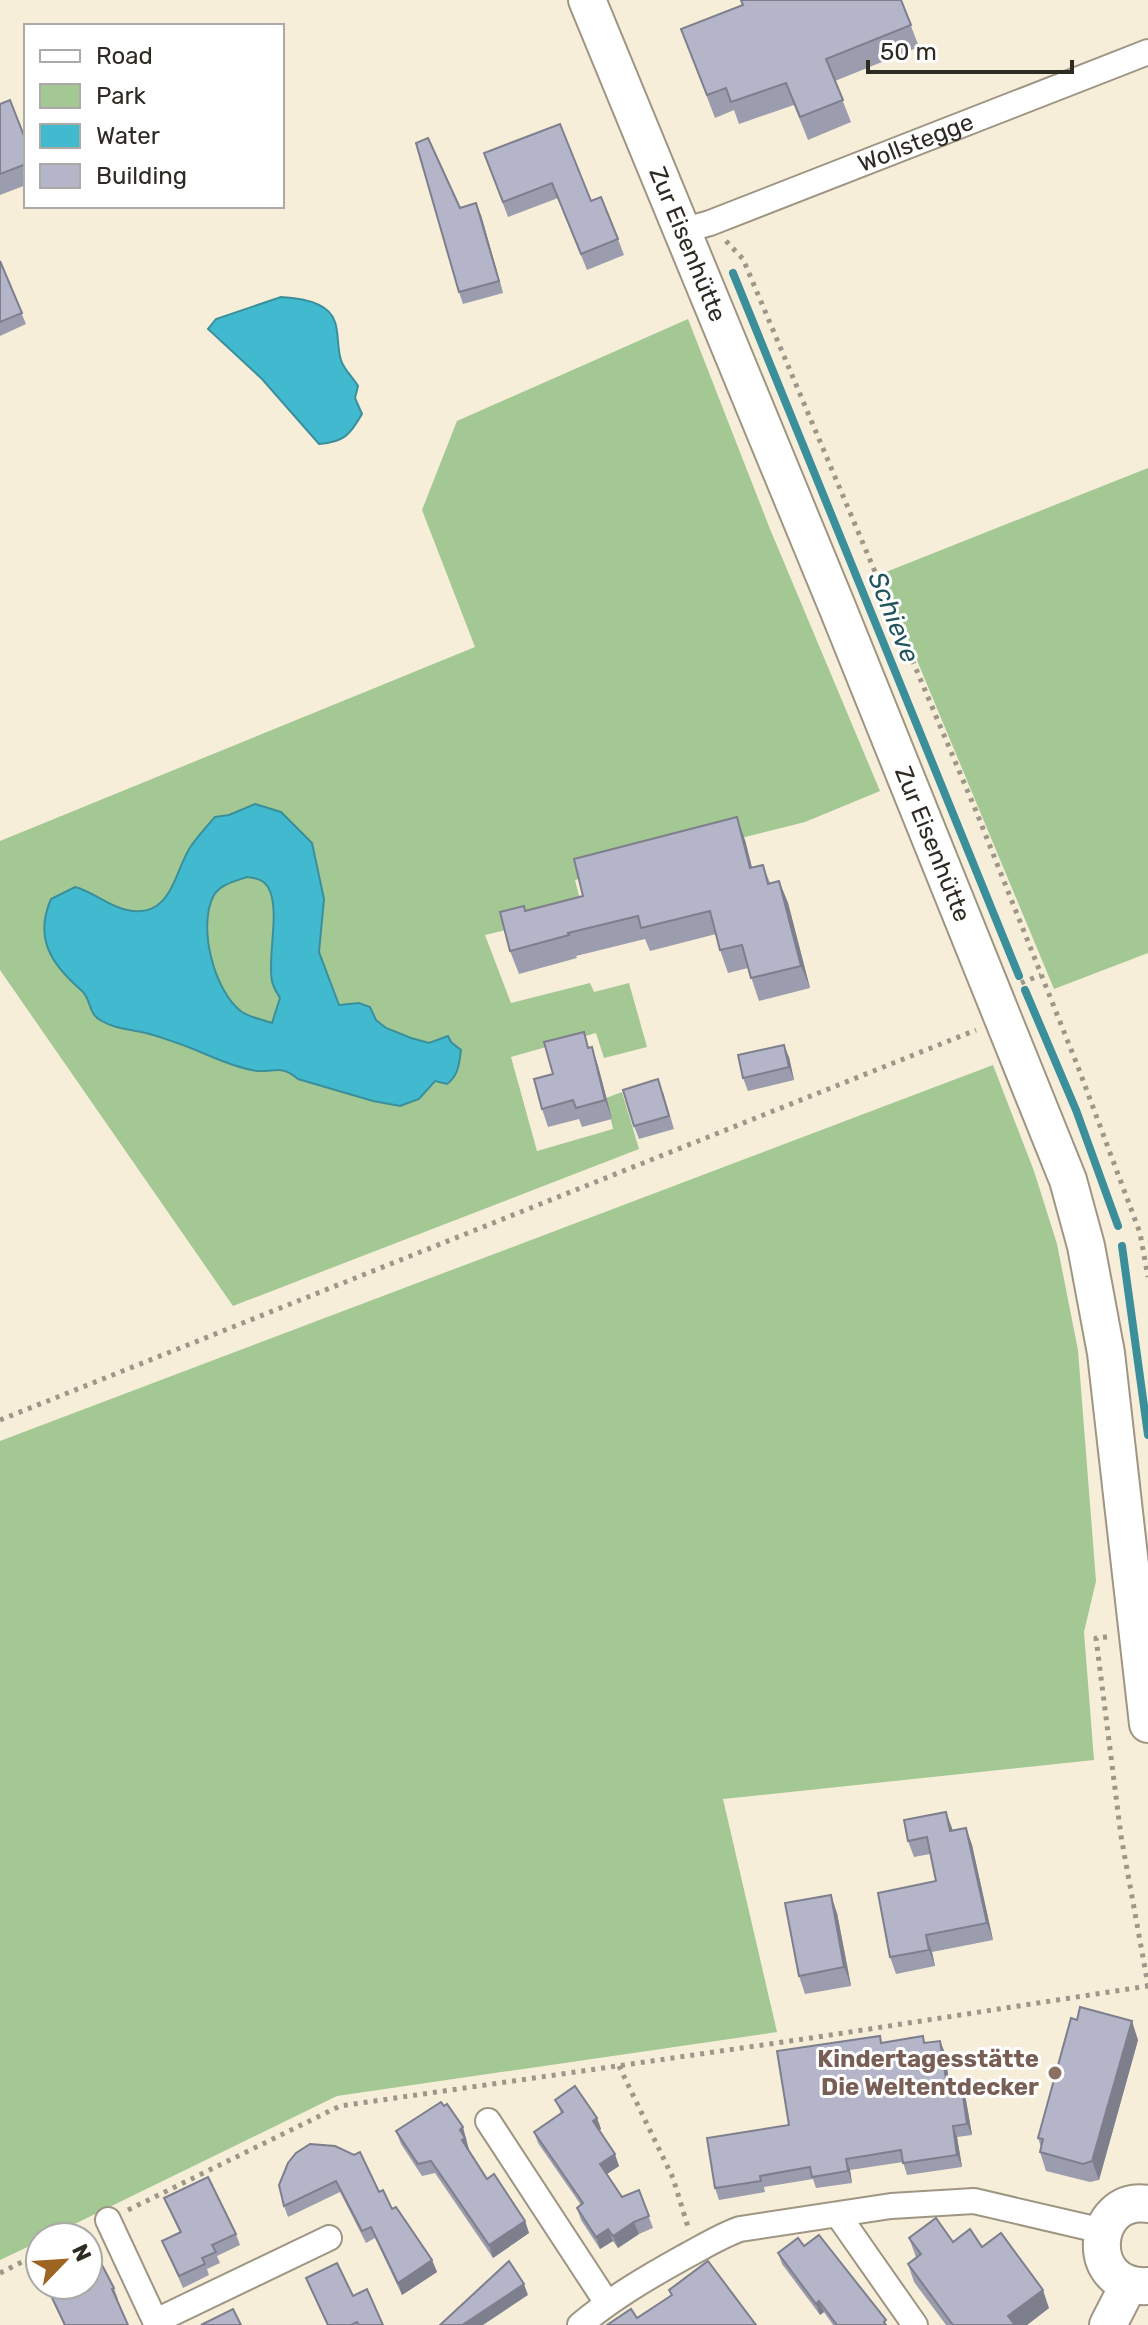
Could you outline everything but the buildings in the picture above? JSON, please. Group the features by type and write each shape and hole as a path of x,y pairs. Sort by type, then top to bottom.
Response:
{"street":[{"name":"Zur Eisenhütte","path":"587,0 696,227 1068,1180 1086,1246 1106,1353 1148,1724"},
{"name":"Wollstegge","path":"696,227 1148,52"},
{"path":"488,2121 607,2303"},
{"path":"580,2325 607,2303 725,2234 740,2229 891,2206 974,2201 1103,2231"},
{"path":"1108,2325 1139,2285 1115,2276 1105,2263 1101,2247 1103,2231 1112,2217 1125,2207 1148,2204"},
{"path":"838,2215 915,2325"},
{"path":"108,2220 157,2323 329,2238"}],"path":[{"path":"696,227 743,259 976,811 1117,1165 1140,1233 1148,1277"},
{"path":"0,1420 975,1031 994,993"},
{"path":"108,2220 340,2106 1148,1985 1121,1836 1096,1638 1137,1635"},
{"path":"619,2066 673,2178 695,2251"},
{"path":"0,2273 24,2261"}],"green space":[{"path":"688,319 770,529 880,791 805,822 575,880 583,911 485,935 511,1003 590,983 594,992 629,983 647,1047 604,1058 596,1033 511,1057 537,1151 613,1129 606,1098 622,1092 639,1149 233,1306 0,970 0,841 475,647 422,510 457,421"},
{"path":"1148,468 1148,953 1054,989 881,574"},
{"path":"993,1065 1034,1171 1057,1244 1078,1350 1096,1581 1084,1632 1094,1760 723,1799 777,2032 337,2096 81,2221 24,2221 24,2249 0,2260 0,1441"}],"water":[{"path":"281,297 305,300 320,306 332,315 335,322 341,360 358,386 355,398 362,414 350,432 335,441 319,444 262,379 208,329 216,319"},
{"path":"255,804 281,812 312,843 324,899 319,952 339,1005 359,1003 370,1007 376,1020 386,1028 411,1038 429,1043 448,1036 461,1050 456,1073 447,1084 435,1081 419,1099 400,1106 373,1101 298,1079 285,1071 242,1068 159,1037 110,1025 96,1017 84,993 61,970 48,949 44,926 51,899 75,887 127,910 154,908 170,891 191,846 215,817 229,815","holes":["247,877 266,884 272,896 271,971 273,985 280,998 272,1023 245,1014 232,1002 216,974 208,940 207,923 214,895 229,883"]}],"waterway":[{"name":"Schieve","path":"733,273 1019,976"},
{"name":"Schieve","path":"1025,990 1076,1110 1118,1226"},
{"name":"Schieve","path":"1122,1246 1148,1435"}],"place":[{"name":"Kindertagesstätte Die Weltentdecker","path":"1055,2073"}]}
